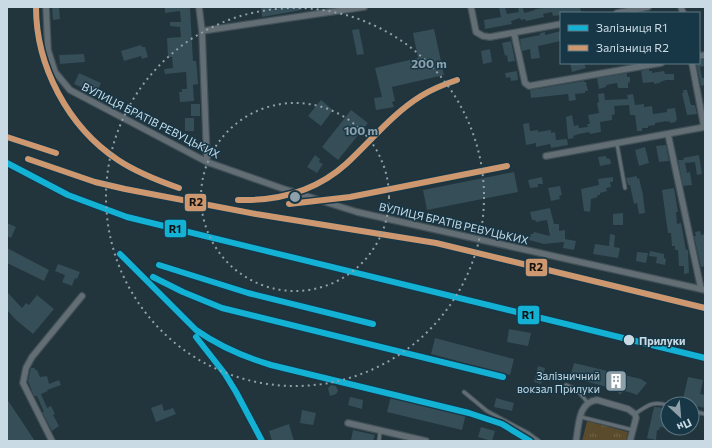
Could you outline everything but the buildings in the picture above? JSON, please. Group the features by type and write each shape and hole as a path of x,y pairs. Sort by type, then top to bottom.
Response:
{"street":[{"name":"ВУЛИЦЯ БРАТІВ РЕВУЦЬКИХ","path":"46,7 48,50 56,72 70,90 207,162 357,212 703,290"},
{"path":"199,7 202,31 207,162"},
{"path":"202,31 364,7"},
{"path":"471,7 476,32 482,36 490,37 560,24"},
{"path":"622,12 648,7"},
{"path":"514,33 525,83 528,86 656,64"},
{"path":"546,156 704,127 692,64"},
{"path":"668,134 703,290"},
{"path":"52,441 23,383 23,375 32,357 82,296"},
{"path":"576,441 580,417 584,405 588,402 597,400 628,409 636,414 630,441"},
{"path":"348,423 416,440 426,441"}],"lane":[{"path":"617,144 625,188"},
{"path":"566,385 580,392 588,402"},
{"path":"464,392 488,411 528,433 539,441"},
{"path":"636,414 651,403 660,404"},
{"path":"580,417 633,430"},
{"path":"379,441 380,431"}],"green space":[{"path":"587,421 628,432 626,441 582,441"}],"rail line":[{"name":"R2","path":"36,7 37,29 49,73 58,93 70,113 100,146 118,160 148,176 179,188"},
{"name":"R2","path":"238,200 267,199 281,196 309,188 322,181 346,164 391,119 410,103 430,91 457,80"},
{"name":"R2","path":"7,137 56,153"},
{"name":"R2","path":"28,159 95,182 125,189 256,214 436,243 705,308"},
{"name":"R1","path":"7,163 68,195 127,217 705,358"},
{"name":"R2","path":"289,204 350,197 507,166"},
{"name":"R1","path":"120,254 196,330 232,350 271,365 469,413 502,424 530,441"},
{"name":"R1","path":"159,265 248,293 373,324"},
{"name":"R1","path":"153,277 183,292 222,308 503,377"},
{"name":"R1","path":"196,337 225,374 262,441"}],"place":[{"name":"Прилуки","path":"629,340"},
{"name":"Залізничний вокзал Прилуки","path":"616,381"}]}
